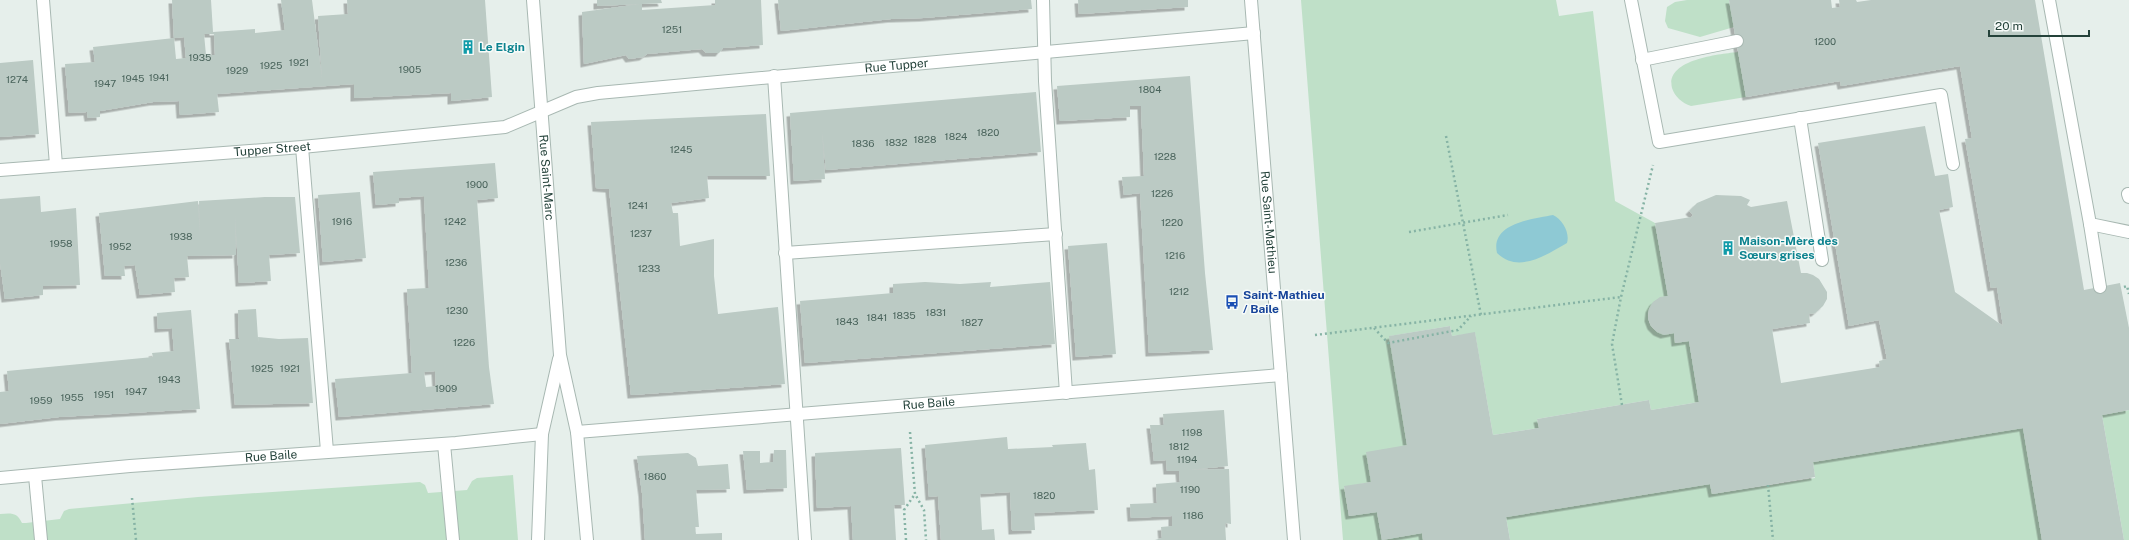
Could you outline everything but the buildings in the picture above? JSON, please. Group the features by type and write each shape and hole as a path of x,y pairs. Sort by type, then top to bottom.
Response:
{"street":[{"path":"43,0 56,165"},
{"name":"Rue Saint-Marc","path":"533,0 560,355 577,432 586,540"},
{"path":"1043,0 1045,81 1066,393"},
{"name":"Rue Saint-Mathieu","path":"1251,0 1294,540"},
{"path":"1631,0 1659,142 1941,95 1954,164"},
{"path":"2049,0 2100,287"},
{"name":"Rue Tupper","path":"541,110 587,94 1254,33"},
{"path":"1642,60 1737,42"},
{"path":"774,76 805,540"},
{"name":"Tupper Street","path":"0,170 302,147 505,127 541,110"},
{"path":"1800,118 1822,260"},
{"path":"302,147 327,451"},
{"path":"2090,224 2129,232"},
{"path":"785,253 1056,234"},
{"name":"Rue Saint-Marc","path":"538,540 542,434 560,355"},
{"name":"Rue Baile","path":"577,432 1280,375"},
{"name":"Rue Baile","path":"0,478 327,451 444,444 542,434"},
{"path":"444,444 452,540"},
{"path":"35,476 41,540"}],"path":[{"path":"1446,136 1481,315"},
{"path":"1622,405 1612,344 1621,297 1659,142"},
{"path":"1409,232 1508,216"},
{"path":"2121,287 2127,286 2129,294"},
{"path":"1315,335 1621,297"},
{"path":"1374,328 1388,343 1458,330 1471,316"},
{"path":"1430,335 1431,340"},
{"path":"910,432 915,494 924,510 926,540"},
{"path":"1768,485 1773,540"},
{"path":"906,540 904,510 915,494"},
{"path":"132,498 136,540"}],"green space":[{"path":"1301,0 1556,0 1559,16 1593,11 1615,201 1655,223 1668,296 1658,299 1652,305 1649,311 1648,319 1656,330 1664,333 1674,333 1675,343 1689,341 1699,402 1651,410 1649,400 1537,419 1539,428 1493,435 1475,333 1452,336 1450,326 1390,336 1407,445 1371,482 1344,487 1349,516 1377,512 1382,540 1343,540"},
{"path":"1687,0 1729,0 1734,27 1700,37 1668,28 1665,21 1667,7 1675,2"},
{"path":"1738,52 1746,97 1691,106 1677,97 1672,88 1672,78 1677,70 1685,64 1720,54"},
{"path":"2129,410 2129,540 2124,540 2102,415"},
{"path":"2023,428 2042,540 1510,540 1506,517 1710,484 1712,494 1815,478 1813,462"},
{"path":"513,475 518,540 0,540 0,514 7,513 16,515 22,523 26,523 60,519 64,511 69,509 198,497 420,482 425,485 428,493 467,490 472,481 477,478"},
{"path":"1422,533 1423,540 1382,540"}],"water":[{"path":"1553,215 1563,223 1567,231 1567,243 1541,257 1523,262 1514,262 1505,259 1497,253 1497,243 1500,235 1506,229 1515,224 1535,218"}],"place":[{"name":"Le Elgin","path":"468,47"},
{"name":"Maison-Mère des Sœurs grises","path":"1728,248"},
{"name":"Saint-Mathieu / Baile","path":"1232,302"}]}
